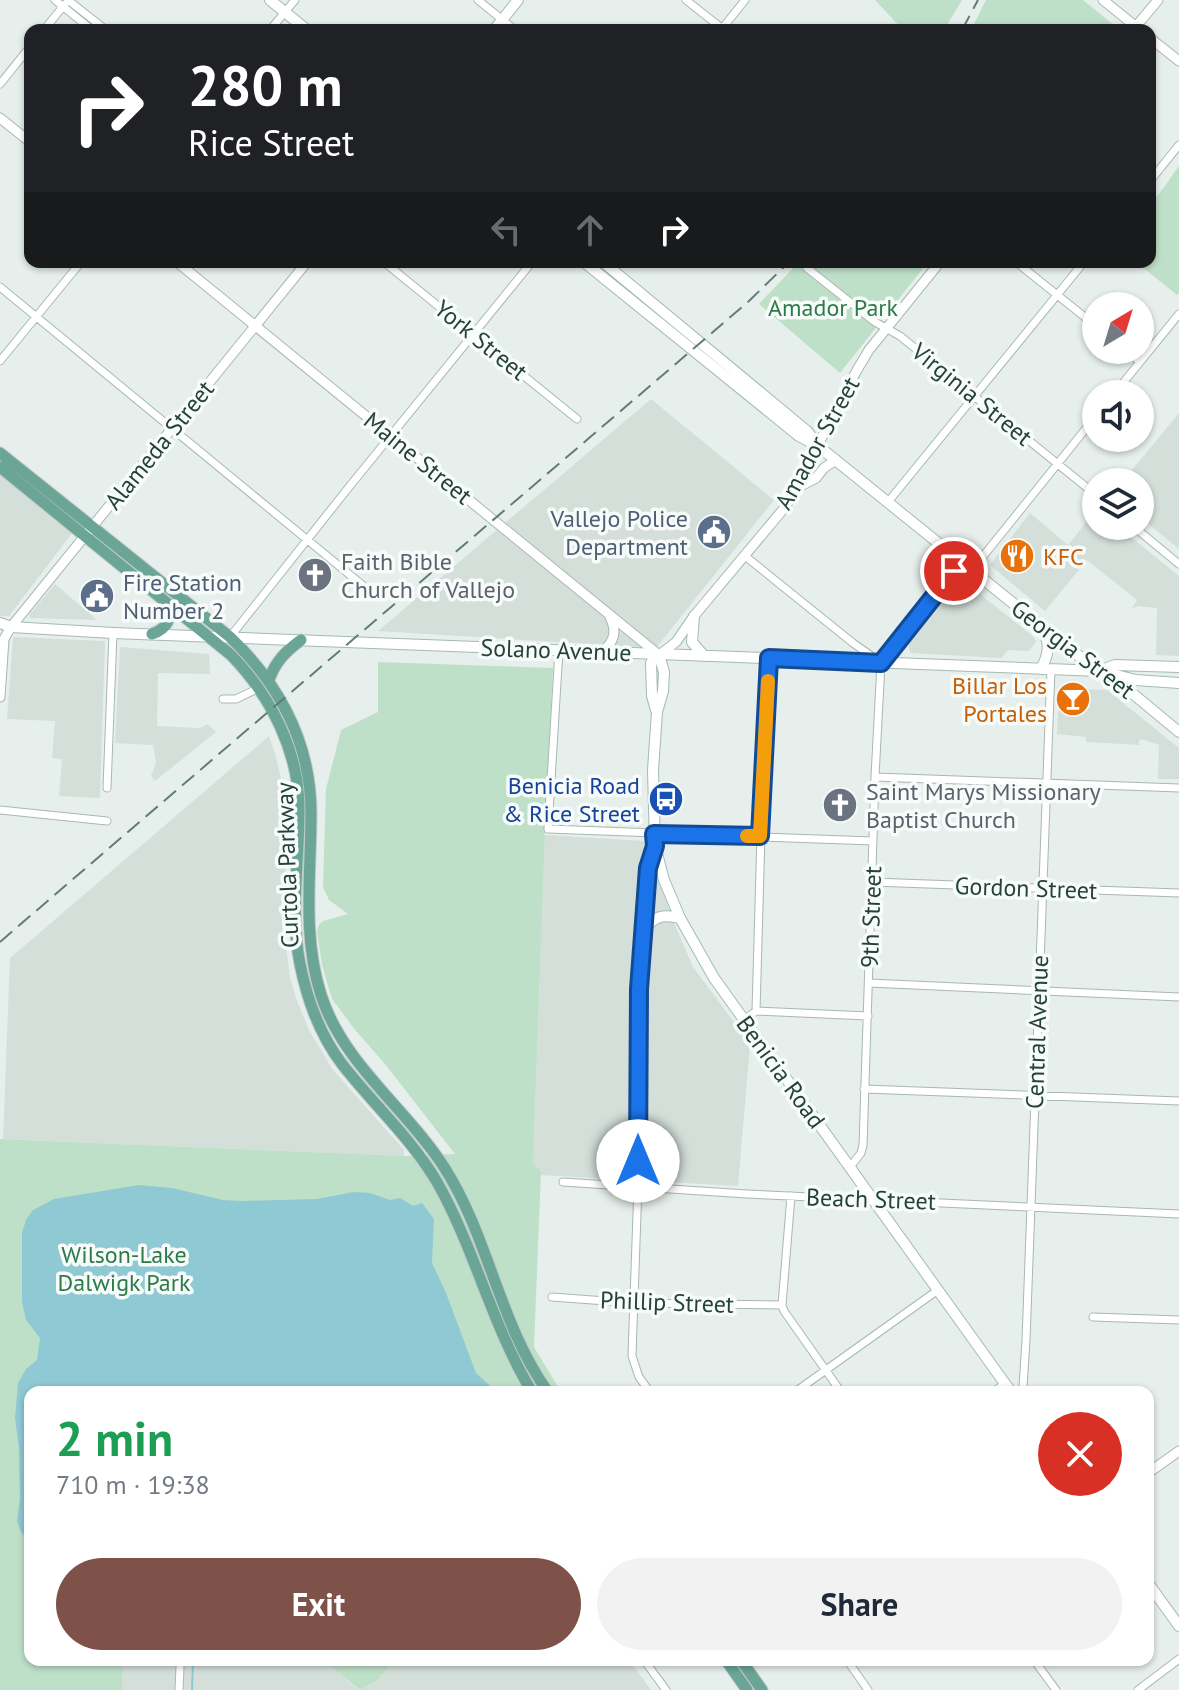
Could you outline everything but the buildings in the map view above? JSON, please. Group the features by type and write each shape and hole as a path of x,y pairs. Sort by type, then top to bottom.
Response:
{"main road":[{"path":"270,0 300,24"},
{"path":"499,24 518,0"},
{"name":"Georgia Street","path":"591,268 799,436 836,460 1179,732"},
{"name":"Georgia Street","path":"610,268 807,431 818,446"},
{"name":"Curtola Parkway","path":"0,453 167,603 264,684 285,737 297,787 300,809 296,933 299,962 310,1004 340,1062 436,1181 450,1206 508,1348 529,1386"},
{"name":"Curtola Parkway","path":"0,467 230,637 248,654 295,731 310,786 308,927 321,996 346,1045 451,1178 522,1347 544,1386"},
{"path":"152,634 167,624 170,611 167,603"},
{"path":"694,616 692,642 704,656"},
{"name":"Solano Avenue","path":"0,632 4,623 113,633 1100,671 1136,680 1179,683"},
{"path":"1043,627 1048,640 1046,669"},
{"path":"264,684 280,658 301,640"},
{"name":"Benicia Road","path":"659,655 664,672 657,712 653,770 654,834 664,880 680,918 714,978 1007,1386"},
{"name":"Solano Avenue","path":"1100,671 1115,665 1179,667"},
{"path":"1153,710 1148,696 1154,682"},
{"path":"644,930 657,916 680,918"},
{"path":"1154,1591 1179,1626"},
{"path":"730,1666 747,1690"},
{"path":"745,1666 762,1690"}],"street":[{"path":"55,0 67,2 98,24"},
{"path":"275,24 295,0"},
{"path":"478,0 507,24"},
{"path":"686,0 715,24"},
{"path":"727,24 745,0"},
{"path":"1103,0 1130,24"},
{"path":"1140,24 1158,0"},
{"path":"49,24 67,2"},
{"path":"67,2 87,24"},
{"path":"1156,43 1179,61"},
{"path":"0,84 24,54"},
{"path":"0,118 24,137"},
{"path":"1156,174 1179,145"},
{"path":"0,361 76,268"},
{"name":"Maine Street","path":"184,268 659,655"},
{"name":"Alameda Street","path":"4,623 89,532 302,268"},
{"name":"York Street","path":"391,268 577,419"},
{"path":"230,637 527,268"},
{"name":"Virginia Street","path":"807,268 875,322 900,336 1082,483"},
{"name":"Amador Street","path":"659,655 676,642 786,506 869,350 935,268"},
{"path":"1023,268 1082,315"},
{"path":"888,502 1079,268"},
{"path":"0,287 372,593"},
{"path":"1154,345 1179,314"},
{"path":"1125,380 1138,364"},
{"path":"972,570 1082,433"},
{"path":"797,488 816,478 836,460"},
{"path":"1150,540 1179,564"},
{"path":"745,556 881,663 962,562"},
{"path":"600,652 615,635 609,614"},
{"path":"0,697 4,623"},
{"path":"107,788 113,633"},
{"path":"559,650 548,829 873,841"},
{"path":"756,1011 760,836 769,658"},
{"name":"9th Street","path":"850,1167 863,1145 881,663"},
{"name":"Central Avenue","path":"1023,1386 1047,784 1046,669"},
{"path":"223,699 236,699 264,684"},
{"path":"875,777 1179,788"},
{"path":"0,810 107,821"},
{"path":"646,1386 632,1356 638,1185 639,989 648,868 655,846"},
{"name":"Gordon Street","path":"872,882 1179,893"},
{"path":"869,983 1179,997"},
{"path":"744,1020 756,1011 868,1016"},
{"path":"864,1089 1179,1101"},
{"name":"Beach Street","path":"563,1182 1179,1214"},
{"path":"791,1196 782,1305 837,1386"},
{"path":"803,1386 938,1290"},
{"name":"Phillip Street","path":"552,1297 633,1303 782,1305"},
{"path":"1093,1317 1179,1320"},
{"path":"1154,1469 1179,1451"},
{"path":"1138,1690 1179,1659"},
{"path":"648,1666 666,1690"},
{"path":"851,1666 868,1690"},
{"path":"1038,1666 1056,1690"},
{"path":"179,1690 180,1667"}],"shaded area":[{"path":"651,399 774,500 656,648 378,631"},
{"path":"1179,413 1179,549 1154,528 1154,468 1134,468 1147,452 1154,452 1154,443"},
{"path":"0,474 73,532 9,616 0,616"},
{"path":"1030,513 1068,545 1082,528 1082,540 1134,540 1179,576 1179,656 1156,655 1157,608 1132,608 1137,600 1087,560 1045,611 990,565"},
{"path":"961,579 1034,637 1036,642 1029,651 1008,650 1001,658 911,653 909,644"},
{"path":"55,584 97,620 30,618 29,615"},
{"path":"13,637 105,641 100,798 59,796 62,759 52,758 55,721 7,719"},
{"path":"120,647 209,654 210,674 158,673 157,726 200,728 208,724 216,732 155,781 151,776 156,763 153,745 115,743"},
{"path":"1059,688 1107,690 1179,748 1179,779 1158,779 1159,745 1141,739 1140,745 1086,742 1086,737 1057,734"},
{"path":"269,736 286,800 284,928 290,978 296,998 309,1030 333,1070 404,1150 404,1156 3,1139 10,958"},
{"path":"545,835 644,841 693,967 750,1044 738,1186 541,1175 533,1163"},
{"path":"122,1666 330,1666 359,1690 122,1690"},
{"path":"389,1666 633,1666 651,1690 360,1690 378,1680"}],"green space":[{"path":"875,0 962,0 948,24 897,24"},
{"path":"986,0 1083,0 1113,24 974,24"},
{"path":"1179,166 1177,295 1143,268 1156,268 1156,196"},
{"name":"Amador Park","path":"793,268 923,268 840,373 759,304"},
{"name":"Wilson-Lake Dalwigk Park","path":"378,662 553,668 533,1163 541,1171 534,1347 557,1386 24,1386 24,1666 122,1666 122,1690 0,1690 0,1139 404,1156 455,1154 332,999 322,965 317,931 319,925 348,914 329,900 323,887 326,789 341,730 378,712"},
{"path":"330,1666 389,1666 378,1680 360,1690"}],"water":[{"path":"139,1185 172,1188 223,1200 317,1199 354,1192 370,1193 390,1200 400,1198 413,1206 422,1203 434,1219 432,1263 476,1373 490,1386 24,1386 24,1536 17,1521 20,1498 15,1418 18,1383 26,1369 37,1360 40,1338 26,1320 22,1302 22,1233 33,1210 54,1199"}],"waterway":[{"path":"192,1690 193,1666"}],"railway":[{"path":"965,24 978,0"},
{"path":"0,942 749,301 783,268"}],"slow traffic":[{"path":"747,836 760,836 768,681"}],"place":[{"name":"Vallejo Police Department","path":"714,532"},
{"name":"KFC","path":"1017,556"},
{"name":"Faith Bible Church of Vallejo","path":"315,575"},
{"name":"Fire Station Number 2","path":"97,596"},
{"name":"Billar Los Portales","path":"1073,699"},
{"name":"Benicia Road & Rice Street","path":"666,799"},
{"name":"Saint Marys Missionary Baptist Church","path":"840,805"}],"route":[{"path":"638,1161 639,989 648,868 655,846 654,834 760,836 769,658 881,663 954,571"}]}
